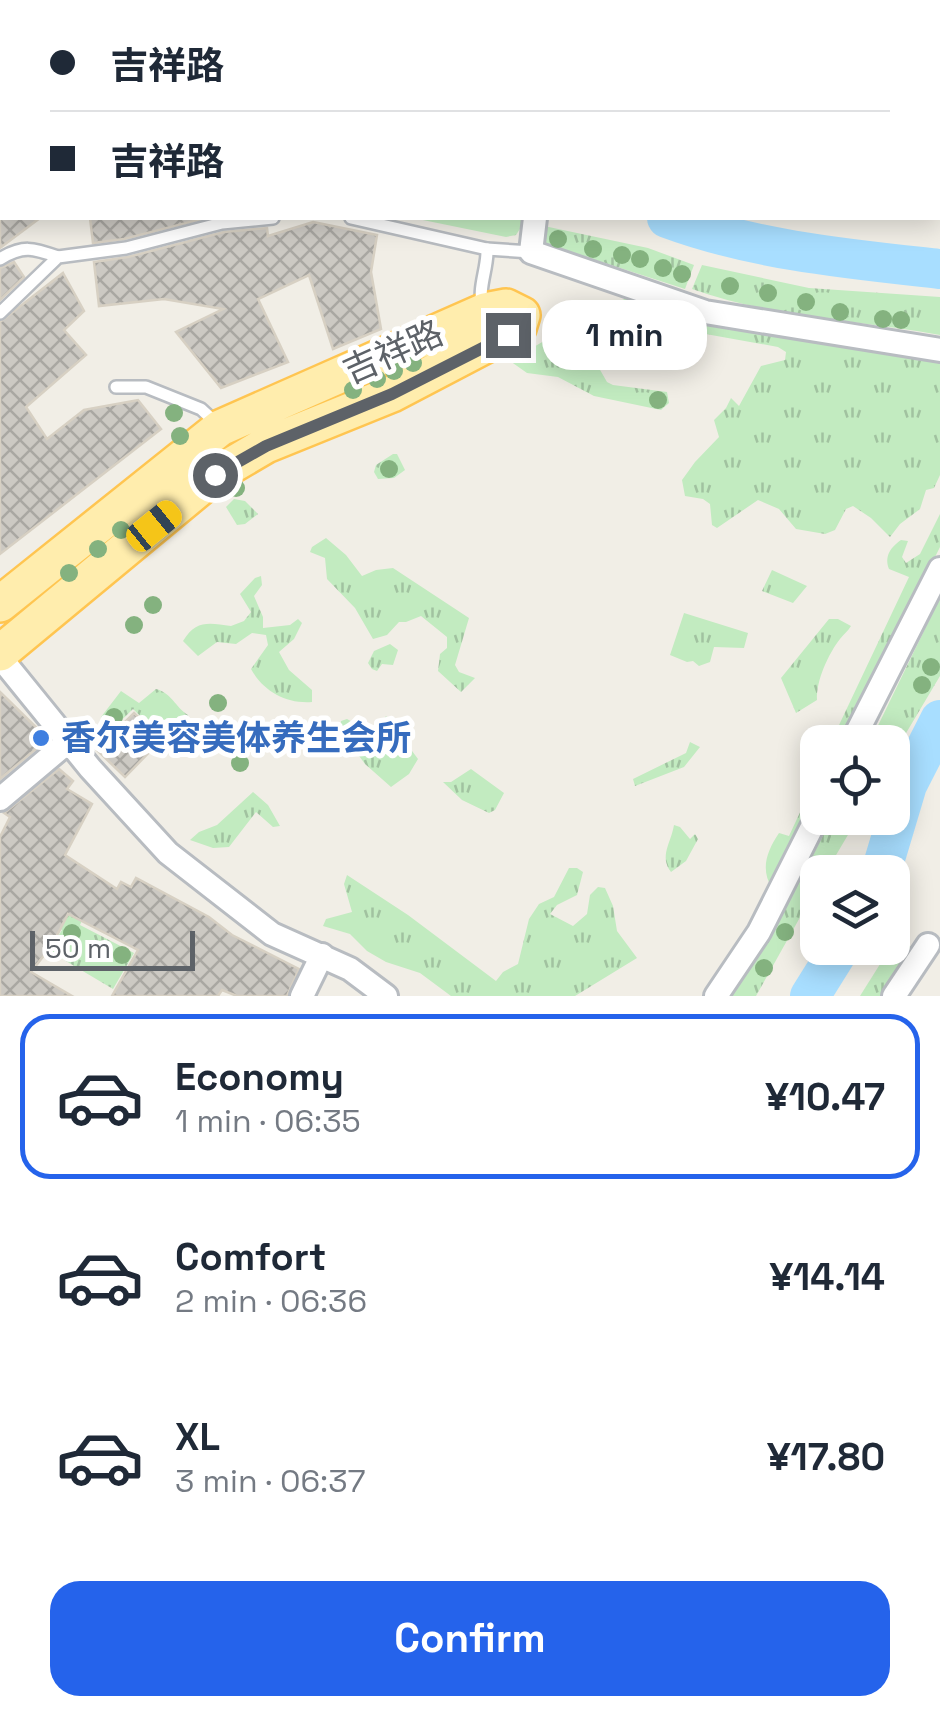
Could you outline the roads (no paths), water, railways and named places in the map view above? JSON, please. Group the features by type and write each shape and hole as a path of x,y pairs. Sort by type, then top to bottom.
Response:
{"main road":[{"name":"吉祥路","path":"0,604 220,428 486,311 506,307 522,315 518,328 392,394 266,446 215,475 0,655"},
{"path":"376,360 392,394"}],"street":[{"path":"536,220 531,252 705,312 940,350"},
{"path":"861,725 940,568"},
{"path":"0,655 69,742 168,853 272,934 350,969 386,996"},
{"path":"0,799 69,742"},
{"path":"716,996 759,932 808,835"},
{"path":"894,996 934,948"},
{"path":"302,996 322,955"}],"lane":[{"path":"0,259 24,248 58,257 126,248 222,223 253,220"},
{"path":"360,220 487,249 531,252"},
{"path":"486,311 480,298 487,249"},
{"path":"0,313 58,257"},
{"path":"116,387 138,385 201,409 220,428"}],"waterway":[{"path":"673,220 767,246 940,269"},
{"path":"886,855 907,785 940,720"},
{"path":"810,996 829,965"}],"place":[{"name":"香尔美容美体养生会所","path":"41,738"}]}
